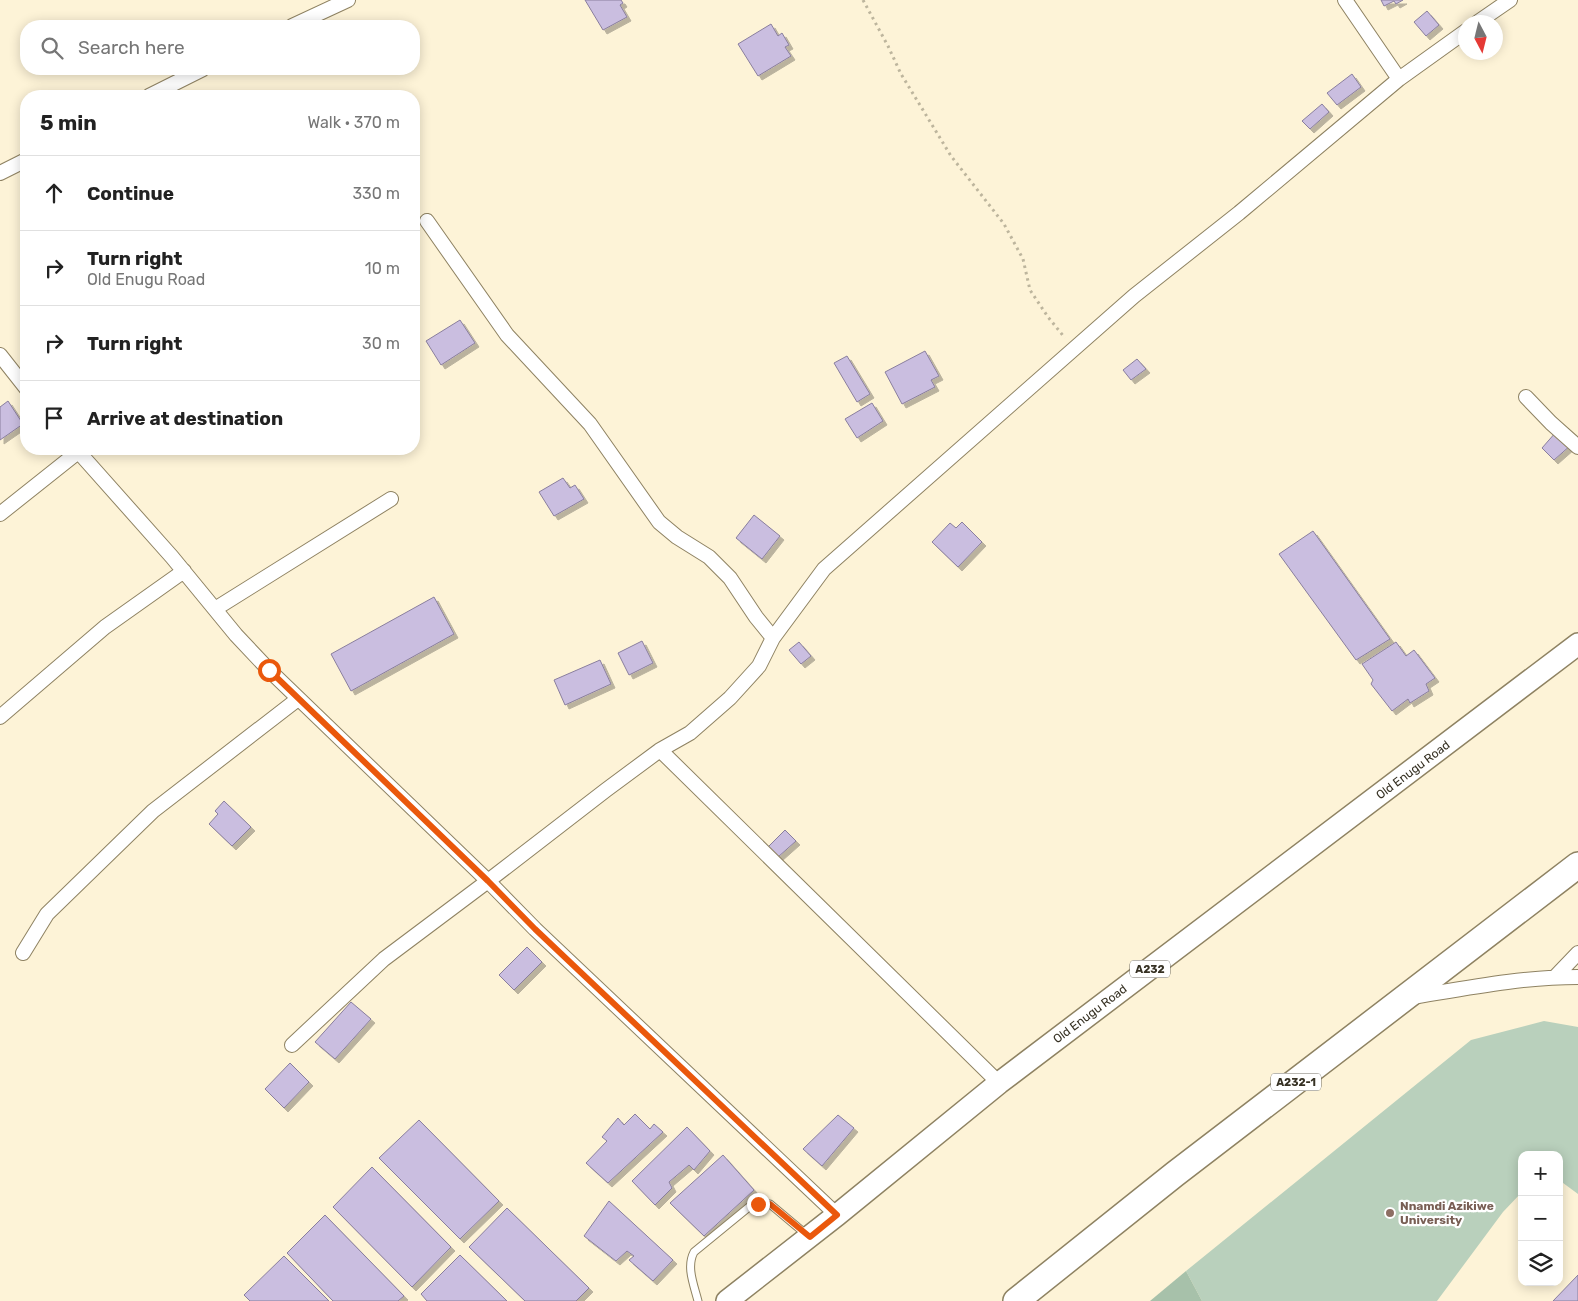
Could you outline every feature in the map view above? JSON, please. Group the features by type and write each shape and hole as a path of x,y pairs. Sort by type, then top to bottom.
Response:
{"highway":[{"name":"A232-1","path":"1016,1301 1175,1174 1578,865"}],"main road":[{"name":"Old Enugu Road","path":"727,1301 810,1237 999,1083 1578,644"}],"street":[{"path":"305,20 348,0"},
{"path":"1345,0 1399,79"},
{"path":"1488,15 1510,0"},
{"path":"292,1045 384,958 660,750 690,733 730,698 759,666 773,638 824,569 1134,296 1239,213 1399,79 1458,37"},
{"path":"161,90 191,75"},
{"path":"0,173 20,163"},
{"path":"427,221 507,335 590,424 613,454 659,522 677,537 709,557 730,578 756,617 773,638"},
{"path":"0,355 20,380"},
{"path":"1526,397 1578,447"},
{"path":"0,514 71,455"},
{"path":"81,455 184,571 236,635 298,699 488,881 535,929 837,1215"},
{"path":"215,609 391,499"},
{"path":"0,717 105,628 184,571"},
{"path":"23,953 47,914 153,811 298,699"},
{"path":"660,750 999,1083"},
{"path":"1555,977 1578,953"},
{"path":"1406,998 1497,984 1555,977 1578,977"}],"lane":[{"path":"698,1301 690,1259 694,1252 749,1207 758,1204 770,1204 810,1237"}],"path":[{"path":"863,0 901,74 951,156 1004,224 1023,259 1030,290 1063,336 1078,345"}],"green space":[{"name":"Nnamdi Azikiwe University","path":"1544,1021 1578,1027 1578,1194 1563,1183 1563,1151 1518,1151 1518,1196 1503,1212 1437,1301 1202,1301 1186,1271 1471,1040"},
{"path":"1186,1271 1202,1301 1150,1301"}],"building":[{"path":"585,0 621,0 623,3 620,5 627,17 603,30"},
{"path":"1381,0 1403,0 1396,4 1394,1 1384,6"},
{"path":"1427,11 1439,25 1426,36 1414,22"},
{"path":"771,24 778,36 782,33 789,45 785,47 791,56 758,76 738,44"},
{"path":"1352,74 1361,87 1337,105 1327,93"},
{"path":"1322,104 1329,112 1310,129 1302,121"},
{"path":"460,320 475,343 441,365 426,341"},
{"path":"925,351 939,376 931,380 935,387 902,404 885,372"},
{"path":"847,356 870,394 857,402 834,363"},
{"path":"1137,359 1146,369 1131,380 1123,370"},
{"path":"8,401 20,419 20,426 0,440 0,407"},
{"path":"872,403 883,421 857,438 845,419"},
{"path":"1556,432 1571,445 1554,460 1542,448"},
{"path":"563,478 570,488 575,485 584,499 554,516 539,492"},
{"path":"754,515 780,536 762,559 736,538"},
{"path":"962,522 982,542 958,567 932,542 950,523 956,528"},
{"path":"1313,531 1390,639 1356,660 1279,554"},
{"path":"434,597 454,634 351,691 331,654"},
{"path":"642,641 653,663 629,675 618,653"},
{"path":"799,642 811,656 801,664 789,650"},
{"path":"1396,642 1406,656 1414,650 1435,678 1426,684 1429,691 1410,703 1408,699 1392,711 1371,684 1373,680 1362,664"},
{"path":"600,660 611,684 565,705 554,680"},
{"path":"224,801 251,827 232,846 209,824 218,814 215,811"},
{"path":"785,830 796,841 778,857 768,847"},
{"path":"527,947 542,962 514,990 499,975"},
{"path":"351,1002 371,1019 335,1059 315,1042"},
{"path":"290,1063 309,1082 284,1108 265,1089"},
{"path":"635,1114 650,1129 654,1124 663,1132 608,1183 586,1163 607,1141 602,1137 618,1118 624,1125"},
{"path":"838,1115 854,1128 822,1166 803,1149"},
{"path":"419,1120 499,1201 460,1239 379,1158"},
{"path":"687,1127 710,1151 694,1170 689,1165 669,1182 672,1188 655,1205 632,1181"},
{"path":"723,1155 754,1190 704,1236 670,1203"},
{"path":"372,1167 451,1247 412,1287 333,1207"},
{"path":"609,1201 673,1260 653,1281 629,1260 634,1256 627,1251 616,1261 584,1236"},
{"path":"507,1208 589,1288 576,1301 525,1301 469,1247"},
{"path":"325,1215 404,1296 398,1301 333,1301 287,1253"},
{"path":"460,1255 507,1301 427,1301 421,1294"},
{"path":"284,1256 329,1301 250,1301 244,1295"},
{"path":"1578,1275 1578,1301 1553,1301"}],"place":[{"name":"Nnamdi Azikiwe University","path":"1390,1213"}],"route":[{"path":"269,670 488,881 535,929 837,1215 810,1237 770,1204 758,1204"}]}
